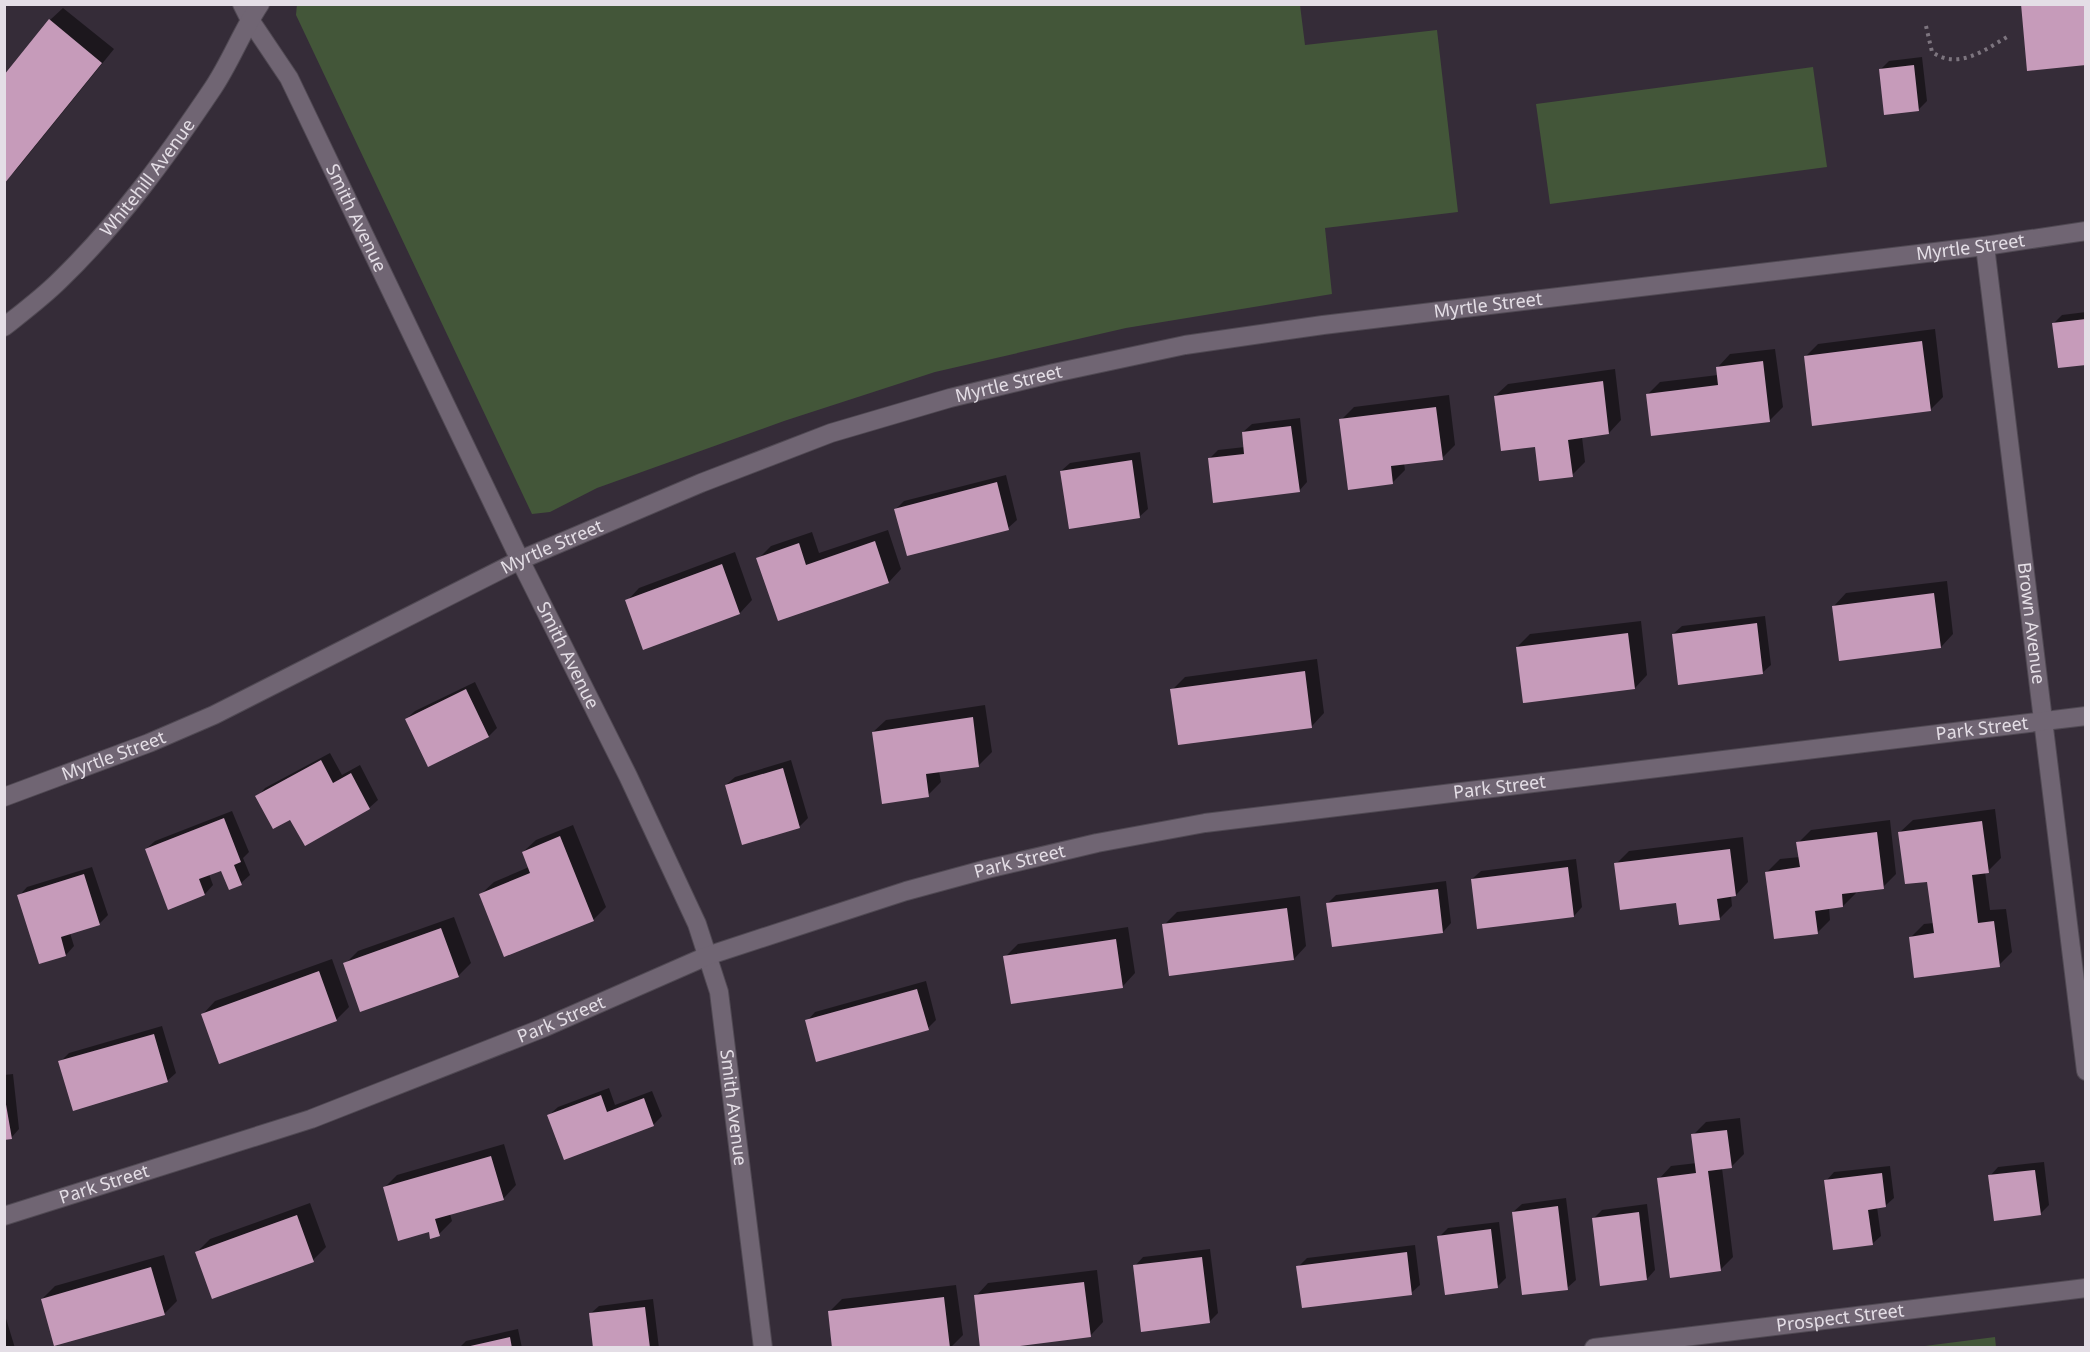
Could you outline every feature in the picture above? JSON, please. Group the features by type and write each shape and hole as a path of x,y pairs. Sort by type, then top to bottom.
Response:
{"street":[{"name":"Whitehill Avenue","path":"4,327 60,280 114,221 163,160 215,85 251,10"},
{"name":"Smith Avenue","path":"251,10 289,78 520,560 628,776 697,924 719,992 763,1347"},
{"name":"Myrtle Street","path":"4,797 149,743 214,715 520,560 701,483 831,433 950,398 1123,357 1185,345 1323,325 1985,246 2085,231"},
{"name":"Brown Avenue","path":"1985,246 2085,1071"},
{"name":"Park Street","path":"4,1216 311,1119 543,1028 707,956 964,875 1097,843 1205,823 2085,716"},
{"name":"Prospect Street","path":"1594,1347 2085,1288"}],"path":[{"path":"1926,26 1932,52 1943,60 1958,60 1980,53 2007,37"}],"green space":[{"path":"297,4 1300,5 1305,45 1437,30 1458,212 1325,228 1332,294 1126,328 935,372 784,421 597,488 550,512 532,514 296,15"},
{"path":"1813,67 1827,167 1550,204 1536,104"},
{"path":"1995,1337 1996,1347 1917,1347"}],"building":[{"path":"2021,4 2086,4 2086,65 2027,71"},
{"path":"49,19 102,63 4,184 4,75"},
{"path":"1914,65 1919,111 1884,115 1879,69"},
{"path":"2086,319 2086,365 2058,368 2052,323"},
{"path":"1922,341 1931,411 1812,426 1804,356"},
{"path":"1763,361 1770,422 1651,436 1646,394 1718,385 1716,367"},
{"path":"1603,381 1609,434 1568,440 1573,477 1539,481 1535,447 1501,451 1494,396"},
{"path":"1436,407 1443,460 1391,466 1393,484 1348,490 1339,419"},
{"path":"1291,426 1300,492 1213,503 1208,458 1244,454 1242,432"},
{"path":"1132,460 1140,518 1069,529 1060,471"},
{"path":"997,482 1009,530 907,556 894,509"},
{"path":"875,541 889,583 778,621 756,558 799,543 806,565"},
{"path":"722,564 740,614 643,650 625,600"},
{"path":"1934,593 1941,648 1839,661 1832,606"},
{"path":"1757,623 1763,674 1678,685 1672,634"},
{"path":"1628,633 1635,689 1523,703 1516,647"},
{"path":"1305,671 1312,728 1178,745 1170,689"},
{"path":"466,689 489,737 428,767 405,719"},
{"path":"973,717 979,767 926,774 929,797 882,804 872,732"},
{"path":"321,760 333,783 351,773 370,809 305,846 290,820 273,829 255,796"},
{"path":"783,768 800,828 742,845 725,785"},
{"path":"224,818 241,862 234,865 242,885 229,890 221,871 199,879 205,895 168,910 145,849"},
{"path":"1982,821 1989,873 1972,875 1978,923 1994,921 2000,967 1914,978 1909,937 1934,933 1927,882 1905,884 1898,832"},
{"path":"1877,832 1884,889 1842,894 1843,907 1815,911 1818,934 1774,939 1765,872 1800,867 1796,842"},
{"path":"560,836 594,921 504,957 479,894 530,873 522,852"},
{"path":"1730,849 1736,896 1717,899 1720,920 1679,925 1676,903 1620,910 1614,863"},
{"path":"1568,867 1574,917 1477,929 1471,879"},
{"path":"84,874 100,925 61,937 66,956 39,964 17,895"},
{"path":"1438,889 1443,933 1332,947 1326,903"},
{"path":"1287,908 1294,960 1169,976 1162,924"},
{"path":"441,928 459,977 360,1012 343,963"},
{"path":"1116,939 1123,988 1011,1004 1003,956"},
{"path":"319,971 337,1021 219,1064 201,1014"},
{"path":"917,989 929,1030 816,1062 805,1020"},
{"path":"154,1034 168,1082 73,1111 58,1061"},
{"path":"4,1093 12,1139 4,1140"},
{"path":"601,1095 607,1112 644,1098 654,1126 564,1160 547,1115"},
{"path":"1727,1130 1732,1168 1708,1171 1721,1271 1670,1278 1657,1178 1696,1173 1691,1134"},
{"path":"491,1156 504,1200 435,1219 440,1236 430,1239 429,1232 398,1241 383,1187"},
{"path":"2035,1170 2041,1215 1994,1221 1988,1175"},
{"path":"1882,1173 1886,1207 1868,1210 1873,1245 1833,1250 1824,1180"},
{"path":"1558,1206 1568,1290 1522,1295 1512,1212"},
{"path":"1639,1212 1647,1280 1600,1286 1592,1218"},
{"path":"297,1215 314,1262 212,1299 195,1252"},
{"path":"1491,1229 1498,1288 1445,1295 1437,1236"},
{"path":"1407,1252 1412,1295 1302,1308 1296,1266"},
{"path":"1202,1257 1210,1323 1141,1332 1133,1265"},
{"path":"151,1267 165,1315 54,1346 41,1299"},
{"path":"1084,1282 1091,1337 1003,1348 980,1348 974,1295"},
{"path":"944,1297 950,1348 832,1348 828,1311"},
{"path":"645,1307 650,1348 593,1348 589,1313"},
{"path":"510,1337 512,1348 466,1348 466,1347"}]}
